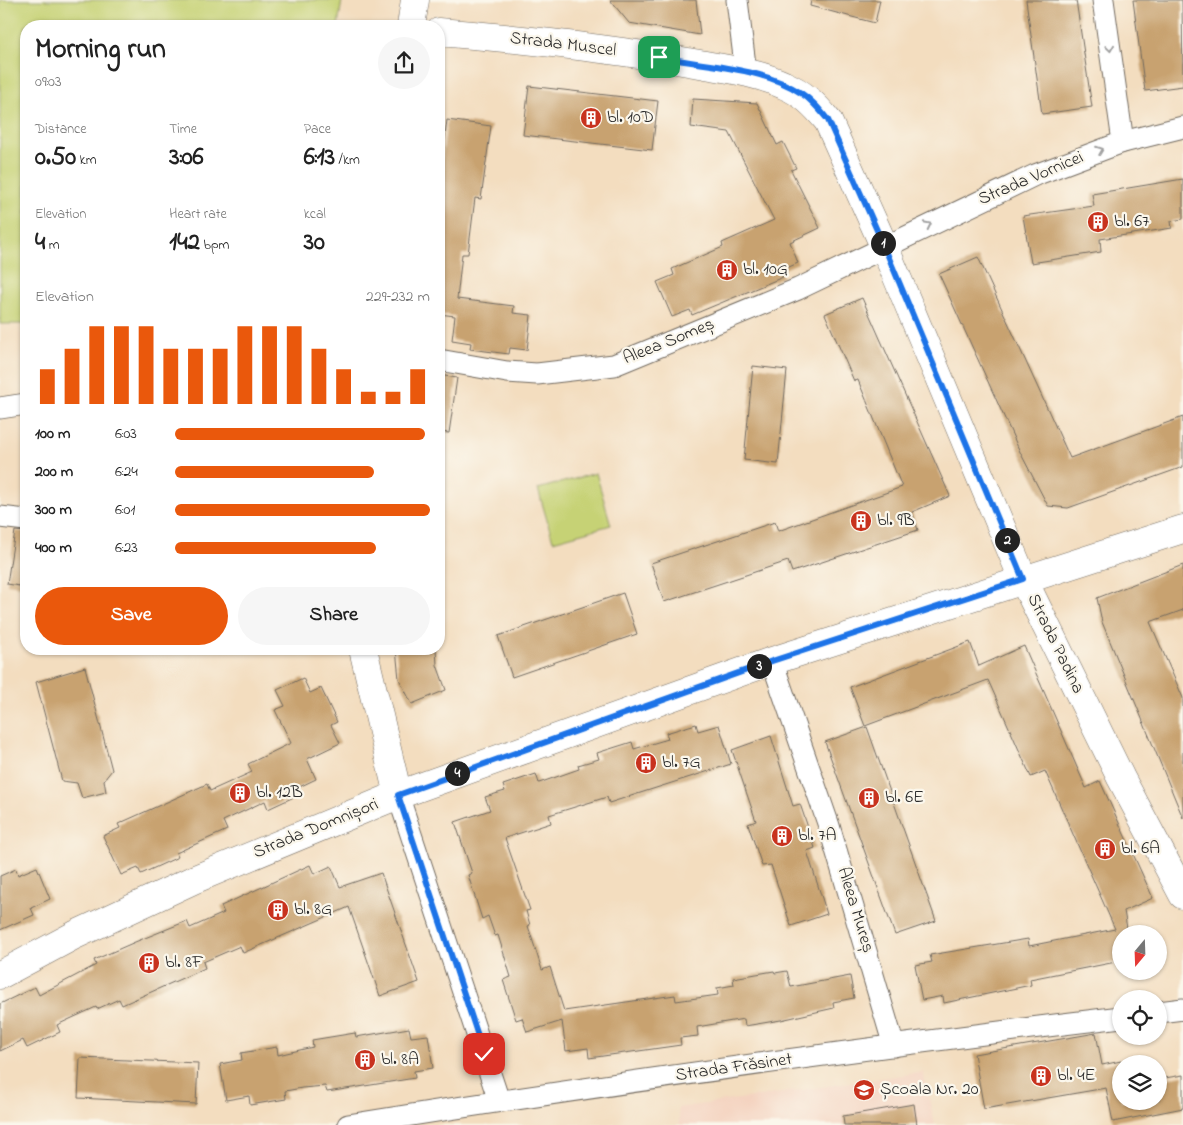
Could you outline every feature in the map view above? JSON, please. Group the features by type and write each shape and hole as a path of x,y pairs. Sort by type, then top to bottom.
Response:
{"street":[{"path":"412,20 415,0"},
{"path":"737,0 746,73"},
{"path":"1103,0 1123,142"},
{"name":"Strada Muscel","path":"445,33 522,39 629,53 746,73 784,84 817,106 828,120 884,246"},
{"name":"Strada Vornicei","path":"884,246 1035,175 1123,142 1183,127"},
{"name":"Aleea Someș","path":"445,361 488,369 537,374 614,365 798,289 884,246"},
{"name":"Strada Padina","path":"884,246 1023,579 1121,778 1183,895"},
{"path":"0,408 20,405"},
{"path":"0,516 20,519"},
{"name":"Strada Domnișori","path":"0,974 76,935 193,880 398,795 772,661 1023,579 1055,571 1183,530"},
{"path":"364,655 398,795 499,1101"},
{"name":"Aleea Mureș","path":"772,661 830,826 894,1046"},
{"path":"1167,1011 1183,1009"},
{"name":"Strada Frăsinet","path":"348,1125 499,1101 894,1046 1112,1018"}],"shaded area":[{"name":"Școala Nr. 20","path":"923,1072 935,1125 680,1125 678,1108"}],"green space":[{"path":"0,0 342,0 339,20 20,20 20,324 0,324"},
{"path":"596,473 611,525 553,541 538,489"}],"building":[{"path":"610,0 696,0 700,35 629,23"},
{"path":"811,0 880,0 875,23 810,6"},
{"path":"1026,0 1076,0 1092,107 1042,114"},
{"path":"1133,0 1182,0 1183,86 1145,91"},
{"name":"bl. 10D","path":"529,86 658,101 652,150 523,135"},
{"path":"693,99 757,103 777,145 783,142 796,168 791,170 820,228 790,242 798,263 780,271 783,277 692,315 690,310 672,317 657,282 674,275 672,269 723,247 722,243 774,220 729,132 691,127"},
{"path":"447,120 491,126 481,199 475,198 468,254 462,254 457,299 514,306 513,313 531,315 527,350 510,348 509,354 470,349 471,343 452,340 455,316 445,315 445,136"},
{"name":"bl. 67","path":"1183,179 1183,219 1171,221 1172,228 1100,239 1101,252 1031,263 1023,216 1094,206 1092,194"},
{"path":"978,257 1070,458 1183,417 1183,467 1068,508 1048,506 1021,454 939,274"},
{"path":"862,298 950,496 912,512 918,530 792,572 788,561 664,602 651,563 775,522 778,531 902,487 858,380 854,381 825,314"},
{"path":"753,366 787,370 778,464 744,460"},
{"path":"445,376 457,378 449,433 445,433"},
{"path":"15,531 20,531 20,586 7,584"},
{"path":"1183,565 1183,610 1150,622 1183,698 1183,818 1102,622 1097,598"},
{"path":"623,593 637,634 512,677 498,636"},
{"path":"970,642 979,666 1024,646 1086,788 1100,781 1153,898 1124,911 1126,925 1113,925 1045,771 1031,777 988,680 865,726 850,687"},
{"path":"397,655 436,655 437,665 446,690 412,704 399,679"},
{"path":"85,667 112,770 104,780 106,792 82,798 77,783 62,781 36,682"},
{"path":"303,678 310,693 321,688 337,722 331,725 340,743 307,759 316,779 293,790 296,796 268,809 265,801 223,821 227,830 176,853 178,857 141,874 138,868 121,875 103,836 120,828 118,824 207,784 210,791 252,772 248,764 291,743 275,710 285,706 277,690"},
{"path":"696,724 698,731 719,725 731,764 609,803 607,797 549,815 551,823 505,838 530,910 526,911 530,925 528,926 542,970 550,967 564,1011 675,995 676,1001 718,995 717,988 734,985 733,978 774,971 775,973 787,971 791,987 850,976 854,998 833,1002 834,1008 781,1020 745,1026 744,1019 697,1027 698,1036 680,1038 681,1045 589,1058 588,1048 566,1051 562,1021 527,1032 522,1018 516,1020 503,980 511,977 498,935 495,936 488,916 482,919 468,875 472,873 455,822 490,810 485,797 505,791 503,785 536,774 539,783 579,769 578,765 599,759 597,753 632,742 634,749 668,739 666,733"},
{"name":"bl. 6E","path":"867,727 936,921 895,935 825,742"},
{"name":"bl. 7A","path":"771,736 793,806 800,804 815,848 807,851 827,914 791,926 771,865 762,866 748,824 756,821 732,750"},
{"path":"310,865 314,874 331,866 340,887 381,873 419,982 380,996 349,907 243,953 240,946 203,962 205,968 122,1005 119,999 97,1009 96,1007 57,1025 60,1032 27,1048 23,1040 0,1051 0,1004 35,987 39,995 96,965 94,960 135,942 187,921 190,928 224,913 221,906"},
{"path":"37,867 50,899 31,908 34,915 0,930 0,876 16,869 18,875"},
{"path":"1112,930 1112,963 1030,979 1031,985 944,1003 943,996 922,1000 915,965 932,962 930,955 1028,939 1029,946"},
{"name":"bl. 8A","path":"409,1028 411,1037 428,1035 433,1068 414,1071 415,1078 327,1092 325,1086 302,1088 285,1091 286,1099 250,1105 249,1096 226,1100 220,1064 242,1060 241,1053 277,1047 278,1055 313,1047 312,1040 355,1033 356,1037"},
{"name":"bl. 4E","path":"1096,1033 1102,1065 1112,1063 1112,1110 1167,1110 1167,1078 1183,1075 1183,1108 1113,1122 1106,1088 984,1109 974,1054"},
{"path":"80,1058 198,1063 196,1104 78,1098"},
{"path":"914,1104 917,1125 844,1125 843,1116"}],"place":[{"name":"bl. 10D","path":"591,118"},
{"name":"bl. 67","path":"1098,222"},
{"name":"bl. 10G","path":"727,270"},
{"name":"bl. 9B","path":"861,521"},
{"name":"bl. 7G","path":"646,763"},
{"name":"bl. 12B","path":"240,793"},
{"name":"bl. 6E","path":"869,798"},
{"name":"bl. 7A","path":"782,836"},
{"name":"bl. 6A","path":"1105,849"},
{"name":"bl. 8G","path":"278,910"},
{"name":"bl. 8F","path":"149,963"},
{"name":"bl. 8A","path":"365,1060"},
{"name":"bl. 4E","path":"1041,1076"},
{"name":"Școala Nr. 20","path":"864,1090"}],"route":[{"path":"484,1054 398,795 552,738 772,661 1023,579 884,246 828,120 817,106 784,84 746,73 659,57"}]}
